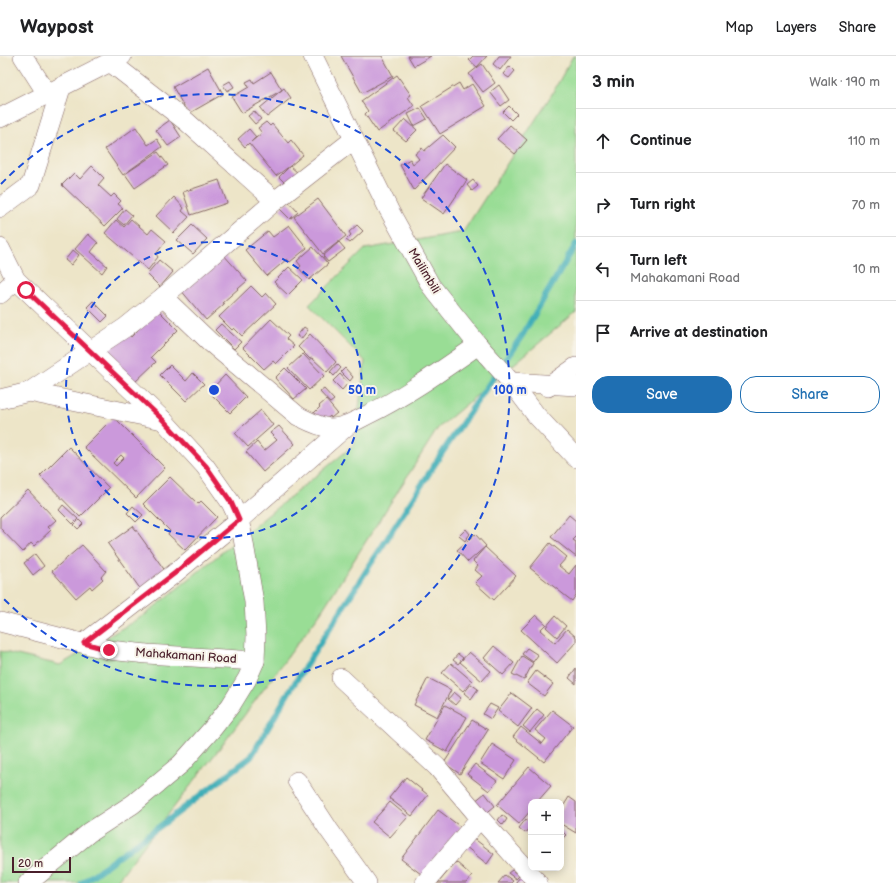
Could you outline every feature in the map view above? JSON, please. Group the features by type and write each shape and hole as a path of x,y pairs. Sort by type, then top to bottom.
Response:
{"street":[{"path":"23,56 54,91"},
{"name":"Mailimbili","path":"313,56 389,210 431,286 481,349 511,382 532,410 576,458"},
{"path":"0,118 116,59 275,201"},
{"path":"0,208 31,185 54,91"},
{"path":"0,398 29,392 126,327 275,201 354,140"},
{"path":"0,248 16,280 163,420 206,466 231,502 239,520 254,602 256,636 255,661 247,679 231,705 182,764 133,804 90,832 28,883"},
{"path":"0,294 16,280"},
{"path":"163,297 210,342 298,416 314,424 330,428 348,425"},
{"path":"84,643 175,573 239,520 348,425 378,410 481,349"},
{"path":"532,410 552,384 576,367"},
{"path":"511,382 576,386"},
{"path":"29,392 163,420"},
{"name":"Mahakamani Road","path":"0,622 109,650 255,661"},
{"path":"341,678 437,767 538,883"},
{"path":"297,781 329,830 367,883"},
{"path":"425,883 480,818"}],"green space":[{"path":"573,56 576,56 576,312 438,428 321,612 226,740 115,883 0,883 0,651 60,665 146,614 354,445 365,361 309,305 365,249 463,232 552,94"}],"building":[{"path":"341,56 382,56 393,76 362,93"},
{"path":"408,56 431,56 414,66"},
{"path":"473,56 487,56 477,67 469,60"},
{"path":"499,56 511,56 500,70 493,64"},
{"path":"482,64 495,83 483,92 469,74"},
{"path":"510,66 515,71 509,78 503,74"},
{"path":"208,67 223,94 188,114 173,87"},
{"path":"271,72 282,90 242,113 232,97 249,87 246,82 252,79 254,83"},
{"path":"397,75 411,95 408,97 414,106 377,132 365,114 368,111 361,101"},
{"path":"230,81 234,87 227,91 223,85"},
{"path":"459,83 463,90 472,84 486,106 440,134 422,106"},
{"path":"499,85 509,100 501,106 490,92"},
{"path":"284,88 291,98 267,117 260,108"},
{"path":"509,106 517,114 511,120 503,112"},
{"path":"420,108 427,119 414,126 408,114"},
{"path":"254,111 261,119 255,124 248,116"},
{"path":"405,119 417,130 406,141 394,131"},
{"path":"170,120 181,137 168,146 156,130"},
{"path":"266,122 270,126 272,124 288,143 291,140 303,155 276,176 249,143 245,147 238,139 249,129 256,137 251,142 262,133 258,128"},
{"path":"510,125 527,140 515,154 497,139"},
{"path":"136,127 148,145 157,139 162,147 123,175 105,149"},
{"path":"443,135 455,147 414,190 400,165 410,159 413,164 419,159 415,154 422,148 424,151"},
{"path":"158,152 168,165 135,188 125,174"},
{"path":"445,164 467,180 444,214 421,198"},
{"path":"92,166 104,178 98,185 111,197 114,194 121,201 118,204 123,208 105,226 62,185 74,173 80,179"},
{"path":"290,166 298,173 287,185 279,177"},
{"path":"219,180 227,203 191,215 183,192"},
{"path":"473,180 478,186 472,191 467,185"},
{"path":"174,197 184,208 182,211 189,217 174,233 156,216"},
{"path":"318,199 346,236 323,254 294,217"},
{"path":"288,201 298,212 290,219 280,209"},
{"path":"125,209 132,215 124,225 117,219"},
{"path":"131,219 148,234 152,229 166,241 156,254 158,257 148,270 105,233 116,220 124,227"},
{"path":"192,225 207,239 193,254 177,240"},
{"path":"289,225 307,248 290,262 287,259 267,276 245,250 268,231 273,237"},
{"path":"357,225 363,231 350,243 346,240 351,235 349,232"},
{"path":"88,234 98,243 91,252 107,266 102,273 75,249"},
{"path":"339,242 345,249 328,262 323,256"},
{"path":"313,247 328,264 309,280 299,268 301,266 297,261"},
{"path":"73,250 79,255 71,265 65,260"},
{"path":"222,253 247,281 222,303 224,304 206,320 180,289"},
{"path":"159,260 173,272 160,287 147,274"},
{"path":"289,267 303,280 288,295 274,282"},
{"path":"251,286 262,297 266,293 276,304 242,336 234,328 232,330 219,317"},
{"path":"93,301 108,316 102,322 87,307"},
{"path":"158,310 178,330 151,357 156,362 134,383 104,353 126,331 131,337"},
{"path":"271,319 289,336 286,339 294,346 276,364 273,361 264,369 243,348"},
{"path":"221,324 241,342 234,349 215,330"},
{"path":"304,327 308,330 301,339 297,336"},
{"path":"310,334 336,362 327,372 312,358 310,359 298,347"},
{"path":"303,354 324,376 309,390 288,368"},
{"path":"337,364 341,368 334,376 330,372"},
{"path":"170,365 186,381 193,373 204,384 186,401 160,375"},
{"path":"285,368 306,389 294,399 275,378"},
{"path":"345,368 353,377 350,381 341,372"},
{"path":"340,374 348,383 342,390 333,381"},
{"path":"225,375 246,397 230,413 209,392"},
{"path":"324,389 334,400 330,403 320,392"},
{"path":"326,400 337,413 331,418 330,416 320,425 312,415"},
{"path":"261,410 273,425 248,447 235,433"},
{"path":"114,417 165,468 136,498 84,447","holes":["121,455 124,458 116,466 113,463"]},
{"path":"279,426 295,444 263,472 246,452 257,442 264,451 277,440 270,433"},
{"path":"69,447 109,488 80,517 40,476"},
{"path":"170,477 198,504 201,501 217,517 185,550 168,534 170,531 143,504"},
{"path":"28,490 56,520 48,527 51,530 34,546 31,543 23,552 0,528 0,517"},
{"path":"63,505 78,519 73,524 59,510"},
{"path":"133,506 143,515 136,522 127,513"},
{"path":"569,515 576,521 576,537 573,540 576,542 576,557 551,537"},
{"path":"79,520 83,524 78,529 74,525"},
{"path":"133,526 166,572 141,590 108,544"},
{"path":"466,529 470,534 465,541 459,536"},
{"path":"475,534 486,546 468,562 457,550"},
{"path":"550,543 567,557 559,566 569,574 576,565 576,595 572,601 530,568"},
{"path":"82,545 106,571 101,577 103,579 92,589 90,586 76,598 52,571"},
{"path":"485,547 516,576 494,600 475,583 482,576 475,570 478,566 473,561"},
{"path":"35,554 44,566 33,575 24,563"},
{"path":"536,615 546,624 540,630 555,643 567,629 576,637 576,642 557,663 521,630"},
{"path":"555,616 566,626 557,637 546,627"},
{"path":"494,646 514,663 503,675 484,658"},
{"path":"527,648 538,655 533,662 522,654"},
{"path":"469,652 491,671 482,681 460,662"},
{"path":"458,654 463,658 458,664 453,660"},
{"path":"522,656 533,663 524,680 512,674"},
{"path":"451,663 472,681 463,691 442,673"},
{"path":"576,668 576,684 569,678"},
{"path":"536,671 553,684 544,696 527,683"},
{"path":"428,678 451,690 437,717 414,705"},
{"path":"471,684 478,689 471,699 464,693"},
{"path":"454,692 461,698 455,705 448,699"},
{"path":"512,693 532,708 518,727 498,711"},
{"path":"490,704 498,708 491,719 483,714"},
{"path":"445,705 467,717 447,752 425,740"},
{"path":"537,709 544,715 530,732 523,726"},
{"path":"552,710 573,726 544,762 513,737 521,727 542,744 546,739 535,730"},
{"path":"472,720 488,730 460,774 444,763"},
{"path":"492,744 516,760 504,779 480,763"},
{"path":"475,764 497,781 489,791 467,774"},
{"path":"529,767 551,786 540,799 528,799 528,814 519,824 497,805"},
{"path":"406,777 428,795 412,816 389,798"},
{"path":"485,793 495,806 484,815 474,802"},
{"path":"569,797 576,802 576,833 564,826 564,805"},
{"path":"390,802 408,817 390,837 372,822"},
{"path":"438,810 462,828 425,877 401,859"},
{"path":"502,815 507,819 503,825 498,820"},
{"path":"526,819 528,821 528,829 525,833 519,828"},
{"path":"472,837 494,854 487,864 465,846"},
{"path":"456,862 472,876 466,883 438,883"},
{"path":"512,870 519,876 516,879 508,873"},
{"path":"505,875 513,881 511,883 498,883"},
{"path":"521,876 529,883 515,883"}],"waterway":[{"path":"82,883 251,757 289,692 444,450 523,334 576,244"}],"route":[{"path":"26,290 163,420 206,466 231,502 239,520 175,573 84,643 109,650"}]}
